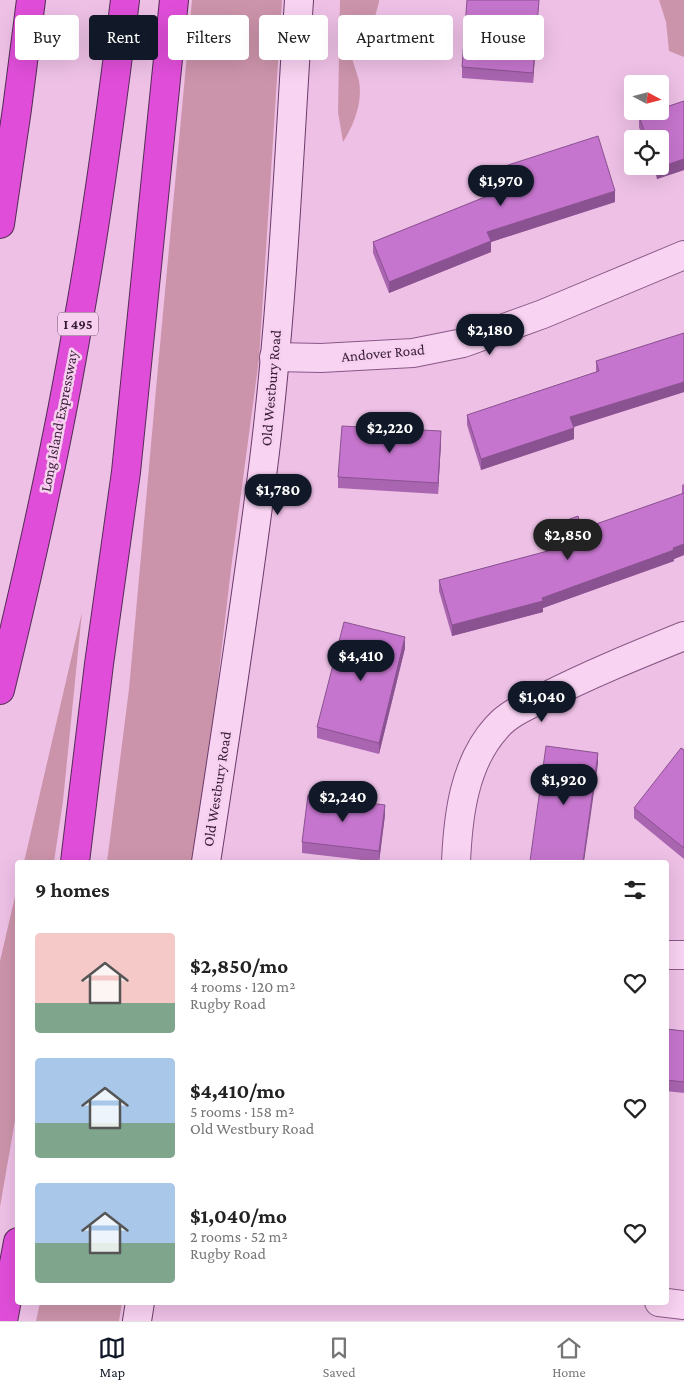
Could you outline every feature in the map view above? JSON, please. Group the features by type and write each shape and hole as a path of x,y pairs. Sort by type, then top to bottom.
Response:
{"highway":[{"path":"0,224 31,0"},
{"name":"Long Island Expressway","path":"0,690 35,541 79,318 113,98 125,0"},
{"path":"75,860 99,664 126,472 174,0"},
{"path":"3,1321 15,1258"}],"main road":[{"name":"Old Westbury Road","path":"206,860 238,650 265,451 274,357 298,0"},
{"name":"Andover Road","path":"274,357 321,358 413,353 463,343 543,314 684,255"},
{"path":"456,860 457,838 465,788 481,748 498,726 527,706 588,676 684,636"},
{"path":"669,955 684,955"},
{"path":"669,1303 684,1305"},
{"path":"137,1321 140,1305"}],"shaded area":[{"path":"192,0 282,0 281,15 259,15 259,60 278,60 259,359 231,569 205,791 194,860 107,860 129,689 186,60 249,60 249,15 191,15"},
{"path":"340,0 379,0 375,15 340,15"},
{"path":"659,0 684,0 684,57 669,51 666,22"},
{"path":"339,60 353,60 359,81 360,97 354,121 343,142 338,112"},
{"path":"82,612 63,801 54,860 24,860"},
{"path":"15,897 15,1121 0,1207 0,961"},
{"path":"39,1305 122,1305 119,1321 36,1321"}],"building":[{"path":"467,0 539,0 538,15 466,15"},
{"path":"463,54 463,60 534,60 533,73 462,67"},
{"path":"684,101 684,159 669,164 669,130 644,130 640,120 669,120 669,106"},
{"path":"598,136 615,191 487,232 491,241 389,282 373,242 505,189 499,168"},
{"path":"684,333 684,382 570,417 574,428 481,459 467,415 599,371 596,361"},
{"path":"342,426 441,431 438,483 338,477"},
{"path":"684,493 684,544 673,548 674,550 542,598 543,601 452,625 439,580 559,548 551,526 578,516 582,529"},
{"path":"344,622 405,637 379,743 317,727"},
{"path":"546,746 598,753 583,860 530,860"},
{"path":"681,748 684,750 684,848 634,808"},
{"path":"308,795 385,805 379,851 302,842"},
{"path":"669,1029 684,1031 684,1082 669,1080"}]}
